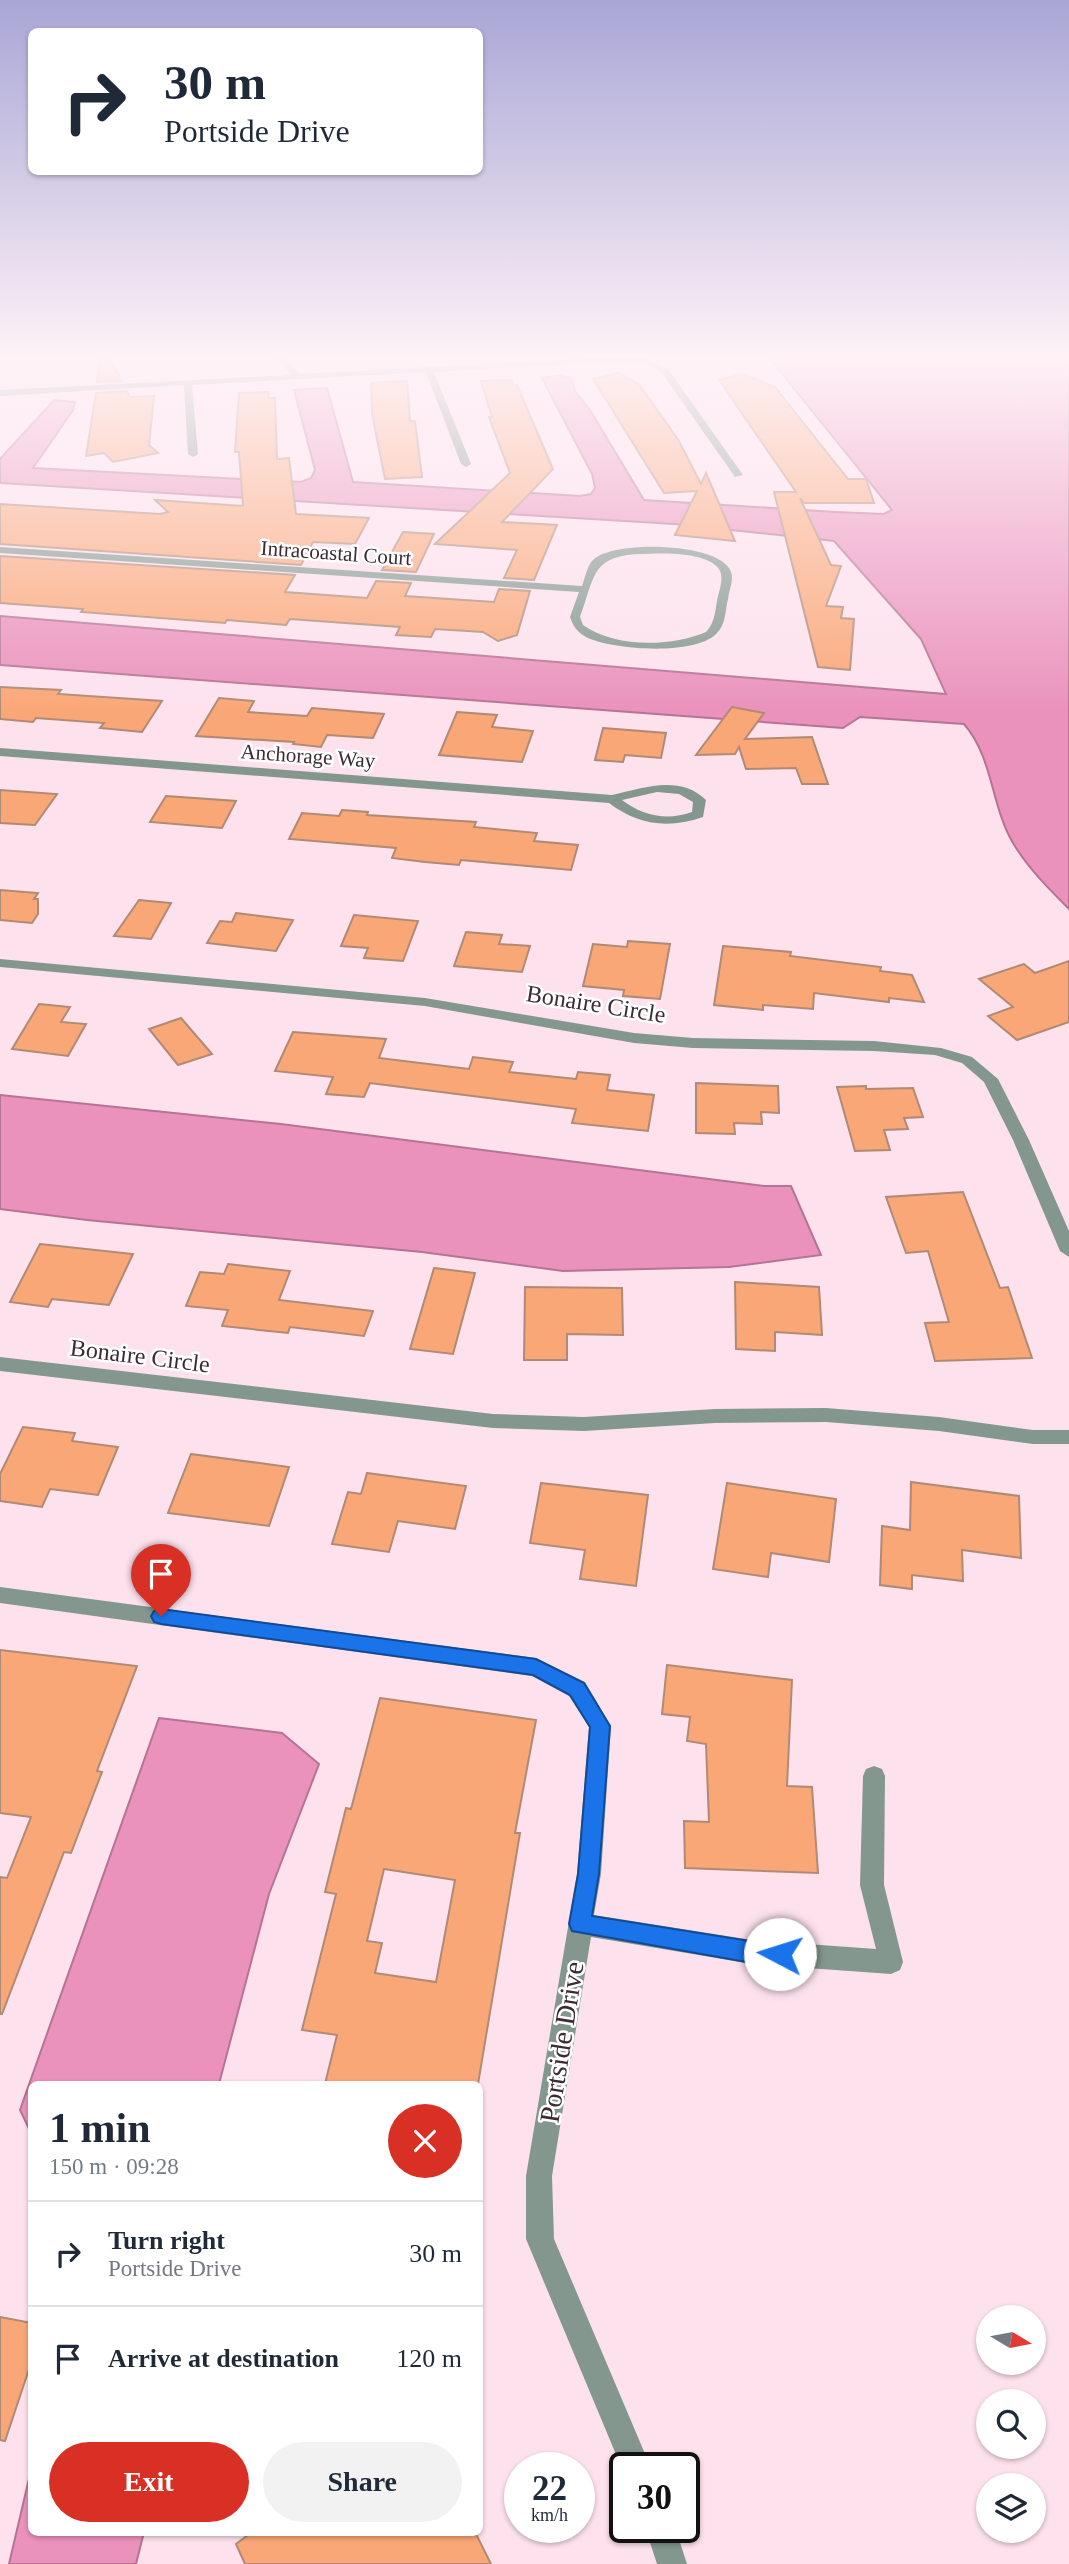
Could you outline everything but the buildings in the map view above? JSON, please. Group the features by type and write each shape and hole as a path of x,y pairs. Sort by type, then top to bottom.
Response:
{"street":[{"name":"Intracoastal Court","path":"0,550 585,589"},
{"path":"630,551 702,556 724,567 727,576 718,623 713,632 699,640 680,644 612,641 593,636 579,628 575,617 585,589 596,562 610,555 630,551"},
{"name":"Anchorage Way","path":"0,752 612,799 657,788 682,790 701,800 698,814 679,822 651,821 626,811 612,799"},
{"name":"Bonaire Circle","path":"0,963 451,1005 634,1038 693,1043 874,1046 936,1051 967,1060 990,1079 1021,1140 1069,1251"},
{"name":"Bonaire Circle","path":"0,1364 493,1421 584,1424 715,1416 827,1415 939,1424 1032,1437 1069,1437"},
{"name":"Portside Drive","path":"0,1595 536,1667 577,1689 600,1726 589,1874 539,2176 540,2239 629,2452"},
{"path":"579,1924 752,1952 891,1962 872,1885 874,1776"},
{"path":"665,2543 672,2564"}],"shaded area":[{"path":"0,474 141,474 301,482 311,478 313,474 351,474 353,482 580,496 591,494 595,488 592,474 628,474 644,500 884,514 892,510 863,474 1069,474 1069,909 1032,870 1013,843 1000,813 981,751 964,724 860,717 843,728 0,665 0,616 946,694 921,639 834,541 674,524 0,483"},
{"path":"0,1095 281,1124 764,1186 791,1186 821,1255 729,1267 563,1271 422,1252 87,1220 0,1209"},
{"path":"159,1718 282,1733 319,1764 269,1894 220,2081 30,2081"},
{"path":"28,2087 28,2127 20,2110"},
{"path":"28,2483 28,2536 143,2536 136,2564 9,2564"}],"route":[{"path":"161,1616 536,1667 577,1689 600,1726 589,1874 579,1924 752,1952 780,1954"}]}
